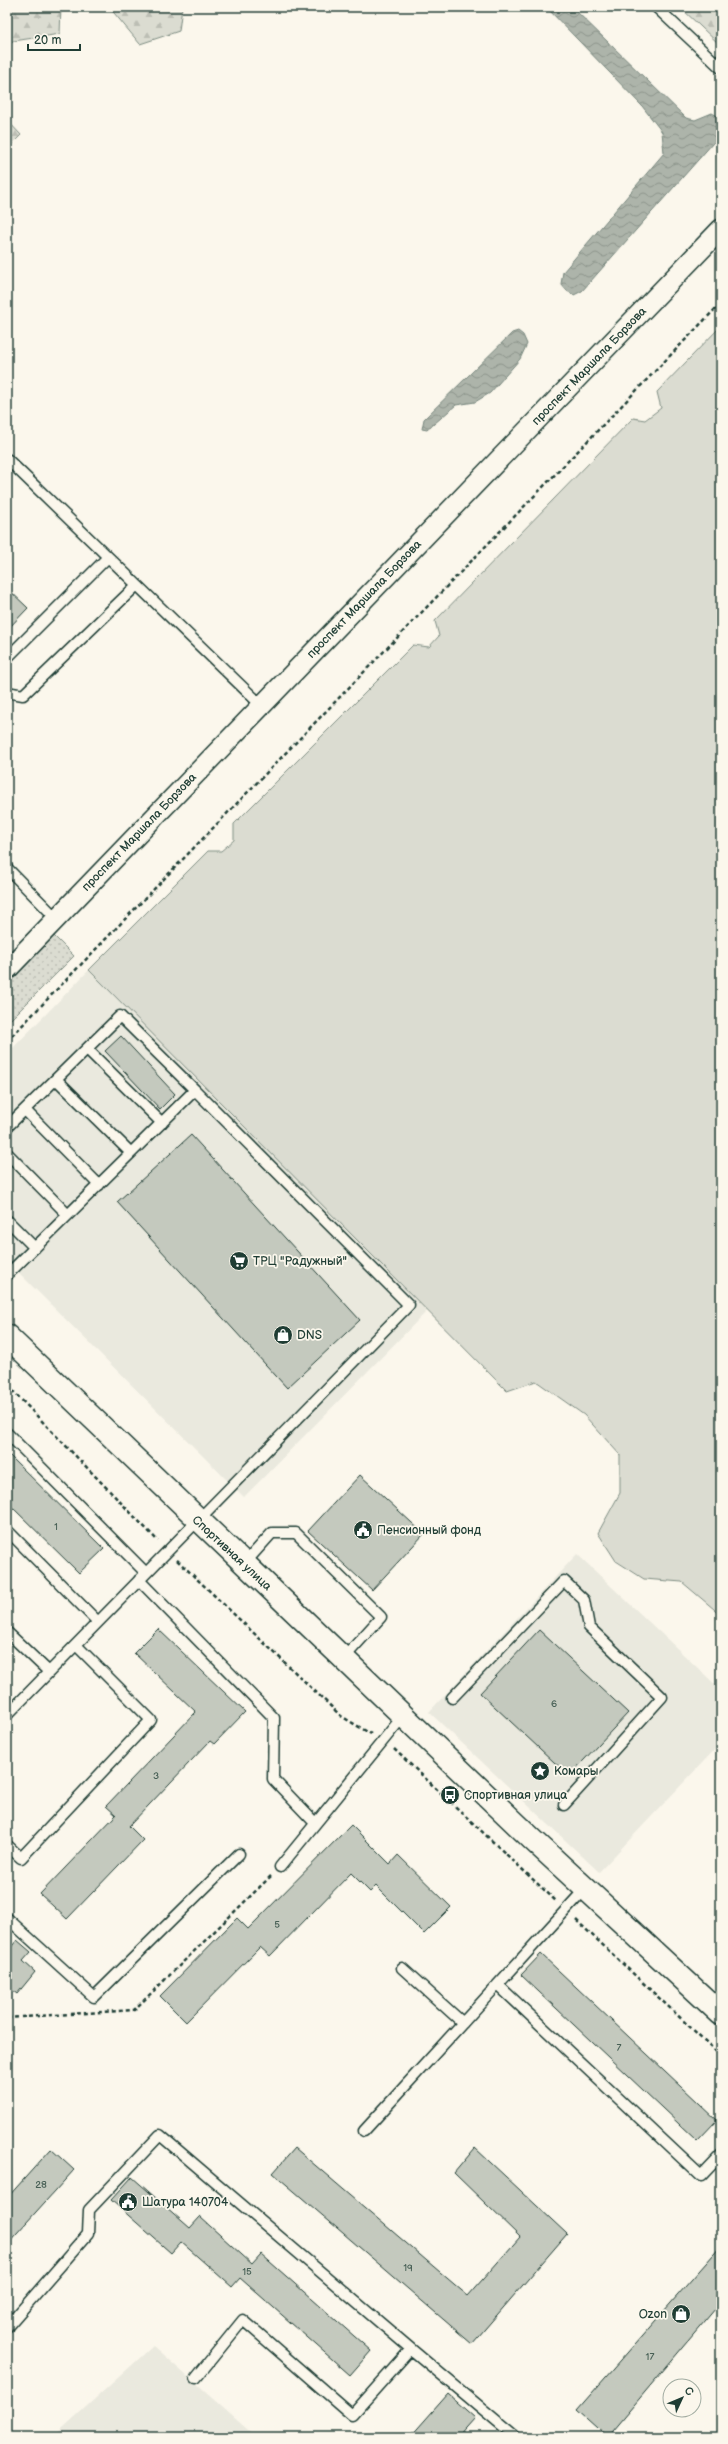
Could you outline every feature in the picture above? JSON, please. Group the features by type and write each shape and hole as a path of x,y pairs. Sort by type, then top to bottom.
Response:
{"street":[{"name":"проспект Маршала Борзова","path":"7,970 55,917 262,706 721,229"},
{"name":"Спортивная улица","path":"7,1336 198,1521 721,2014"}],"lane":[{"path":"656,7 721,68"},
{"path":"7,459 262,706"},
{"path":"7,658 108,556"},
{"path":"7,692 23,695 137,585"},
{"path":"7,868 55,917"},
{"path":"7,1127 120,1016 409,1306 7,1715"},
{"path":"87,1049 162,1123"},
{"path":"56,1079 131,1153"},
{"path":"7,1275 195,1090"},
{"path":"25,1110 99,1185"},
{"path":"7,1153 68,1215"},
{"path":"7,1220 35,1248"},
{"path":"7,1433 274,1718 273,1779 315,1823"},
{"path":"7,1530 98,1622"},
{"path":"244,1564 272,1533 296,1533 381,1618 344,1658"},
{"path":"452,1698 564,1581 584,1600 589,1627 662,1697 564,1805"},
{"path":"7,1632 49,1672"},
{"path":"7,1845 21,1858 151,1720 76,1645"},
{"path":"280,1867 382,1740 404,1715"},
{"path":"7,1918 94,1997 239,1854"},
{"path":"364,2131 586,1888"},
{"path":"402,1968 463,2023"},
{"path":"498,1984 701,2176 721,2155"},
{"path":"7,2327 88,2234 89,2210 160,2135 516,2437"},
{"path":"196,2378 242,2320 352,2415 411,2349"}],"path":[{"path":"7,1041 721,303"},
{"path":"7,1385 168,1551 341,1716 396,1750 721,2056"},
{"path":"7,2018 134,2010 280,1867"}],"shaded area":[{"path":"89,970 428,1310 244,1497 7,1261 7,1054"},
{"path":"577,1554 721,1690 721,1743 599,1872 429,1712"},
{"path":"153,2346 256,2437 53,2437"}],"green space":[{"path":"7,7 61,7 60,34 7,42"},
{"path":"109,7 182,7 179,31 140,44"},
{"path":"680,7 721,7 721,46"},
{"path":"7,120 21,135 7,149"},
{"path":"721,326 721,1615 682,1582 644,1579 616,1561 598,1533 620,1493 620,1455 584,1415 536,1381 507,1391 89,970 208,851 221,851 234,840 234,824 413,645 429,647 439,636 435,621 633,418 645,420 661,408 657,392"},
{"path":"54,936 74,956 8,1022 7,982"}],"water":[{"path":"546,7 572,7 686,118 695,120 712,113 721,118 721,134 582,291 574,295 567,291 561,284 563,272 664,153 662,132 642,106"},
{"path":"518,331 523,335 527,344 520,359 490,393 475,402 456,405 427,430 422,429 424,419 512,333"}],"building":[{"path":"7,588 28,608 7,630"},
{"path":"121,1036 175,1094 160,1109 105,1051"},
{"name":"ТРЦ \"Радужный\"","path":"191,1135 360,1320 287,1388 117,1202"},
{"path":"7,1453 104,1549 79,1573 7,1502"},
{"path":"360,1475 424,1534 372,1590 308,1531"},
{"path":"158,1629 245,1712 214,1744 210,1741 129,1826 143,1840 67,1919 40,1894 116,1815 106,1806 196,1712 134,1653"},
{"path":"539,1630 628,1713 569,1776 480,1693"},
{"path":"351,1825 390,1864 398,1855 451,1907 424,1934 376,1886 370,1892 351,1873 270,1956 260,1947 186,2022 160,1996 237,1918 248,1929"},
{"path":"17,1940 31,1952 23,1961 35,1972 17,1994 7,1986 7,1952"},
{"path":"541,1954 717,2120 697,2141 521,1975"},
{"path":"295,2148 468,2296 520,2237 454,2173 475,2148 567,2234 472,2344 273,2173"},
{"path":"51,2149 74,2170 7,2244 7,2198"},
{"path":"132,2177 190,2228 200,2217 252,2264 261,2254 371,2351 350,2375 240,2278 232,2287 181,2242 171,2253 111,2200"},
{"path":"721,2246 721,2302 607,2437 577,2410"},
{"path":"448,2394 475,2418 458,2437 410,2437"}],"place":[{"name":"ТРЦ \"Радужный\"","path":"239,1261"},
{"name":"DNS","path":"283,1335"},
{"name":"Пенсионный фонд","path":"363,1530"},
{"name":"Комары","path":"540,1771"},
{"name":"Спортивная улица","path":"450,1795"},
{"name":"Шатура 140704","path":"128,2202"},
{"name":"Ozon","path":"681,2314"}]}
